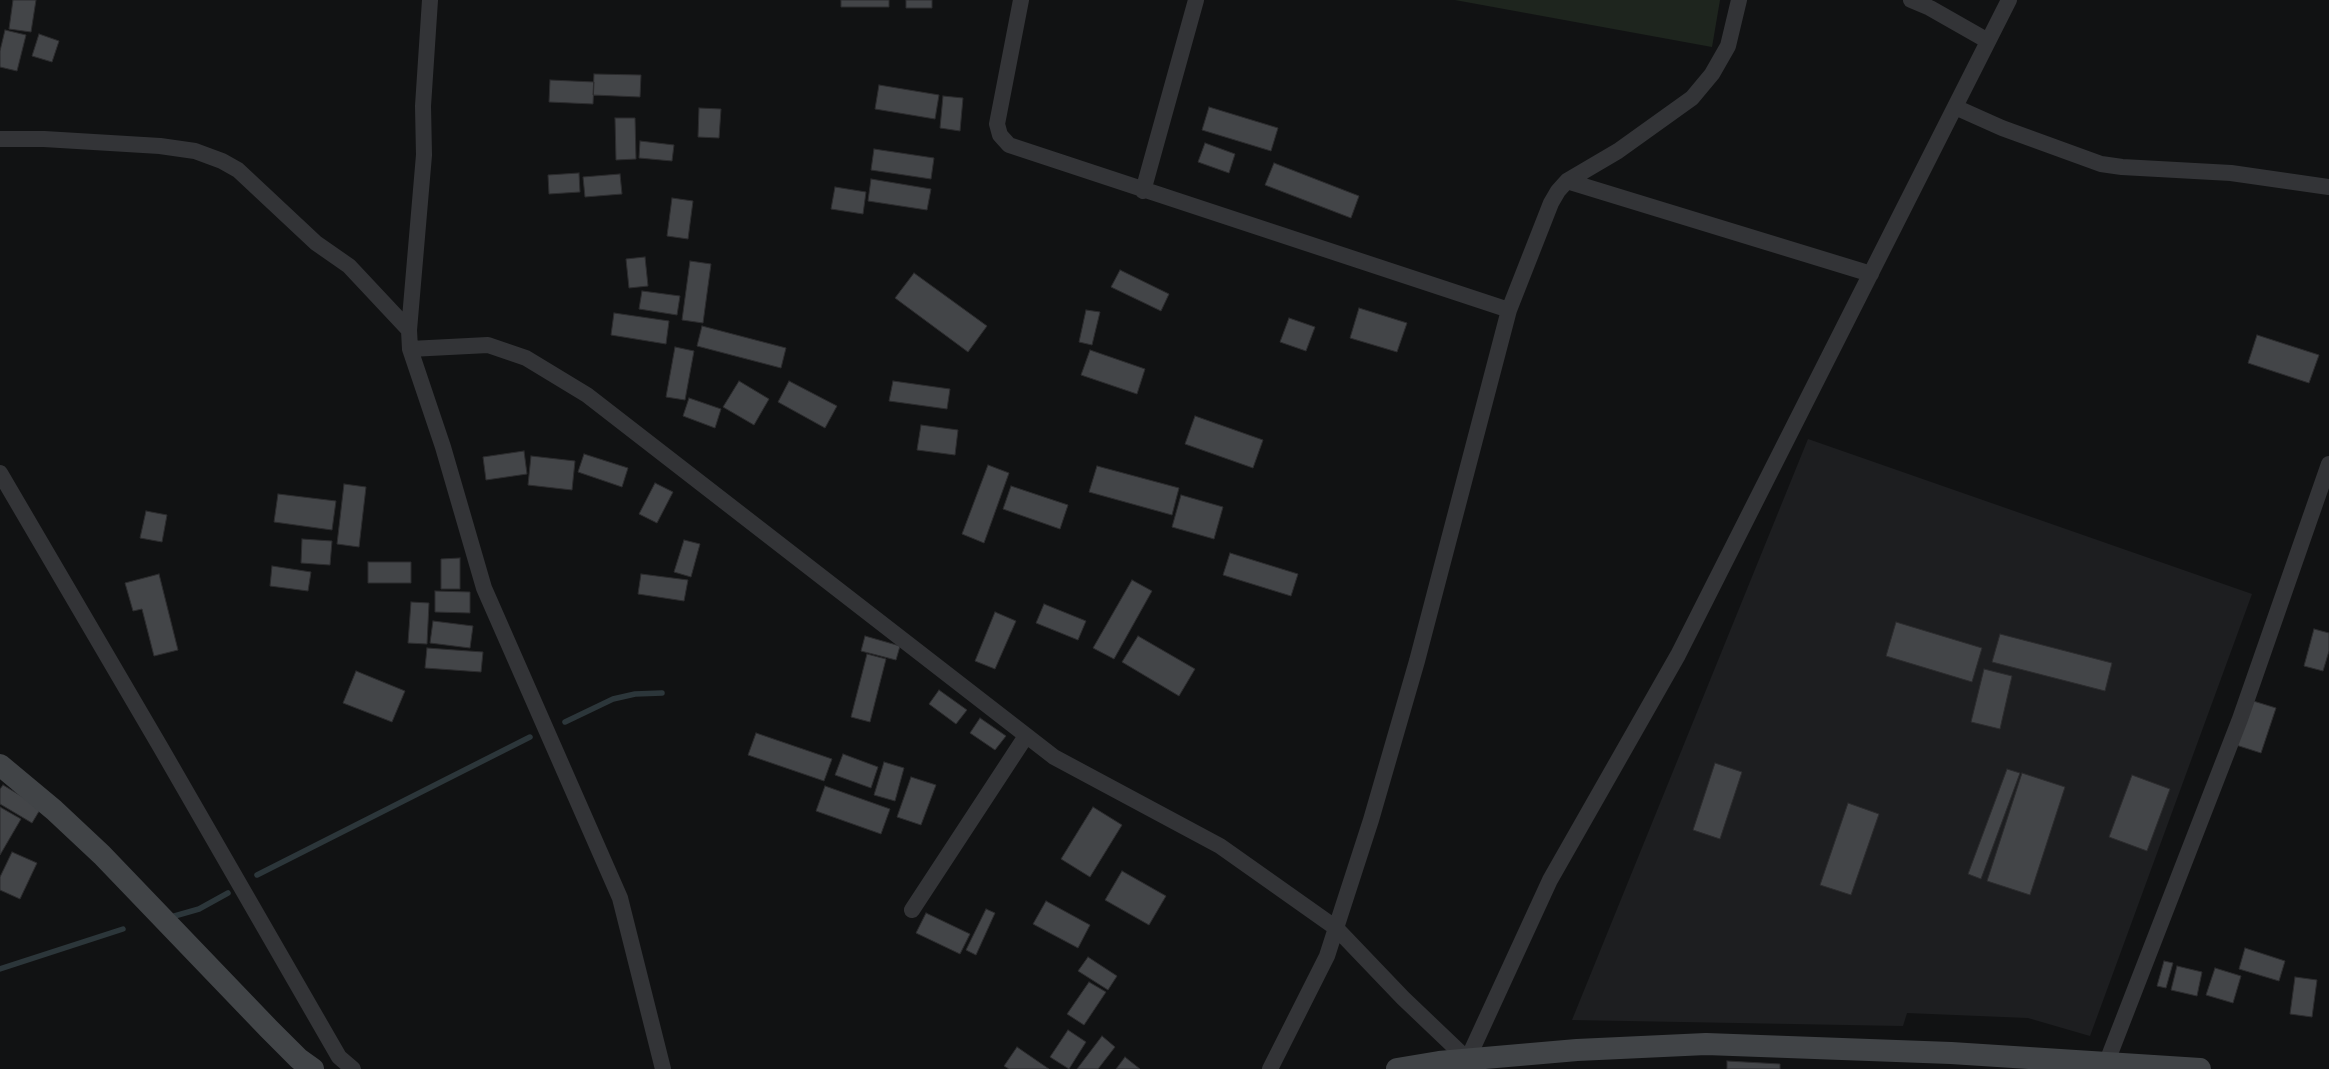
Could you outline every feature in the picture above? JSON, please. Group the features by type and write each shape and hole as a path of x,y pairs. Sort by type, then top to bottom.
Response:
{"main road":[{"path":"0,766 54,810 102,855 269,1029 299,1059 313,1069"},
{"path":"1397,1069 1466,1064 1586,1049 1706,1044 1947,1061 2106,1064 2200,1069"}],"street":[{"path":"430,0 423,106 424,155 410,349 440,438 484,588 620,898 663,1069"},
{"path":"1021,0 997,124 1000,136 1008,145 1509,310"},
{"path":"1143,191 1196,0"},
{"path":"1270,1069 1327,956 1371,820 1417,661 1509,310 1550,203 1567,181 1618,151 1692,98 1712,74 1728,46 1738,0"},
{"path":"1911,0 1930,8 1988,41"},
{"path":"410,349 488,345 526,358 587,395 1062,762 1220,846 1336,928 1466,1064 1550,880 1678,655 2009,0"},
{"path":"1955,107 2002,128 2101,164 2231,174 2329,187"},
{"path":"0,139 44,139 160,146 195,151 222,161 238,170 316,243 349,266 410,330"},
{"path":"1567,181 1872,274"},
{"path":"2106,1064 2240,719 2329,464"},
{"path":"0,473 339,1057 353,1069"},
{"path":"912,910 1026,736"}],"shaded area":[{"path":"1455,0 1720,0 1712,47"},
{"path":"1808,439 2252,594 2090,1036 2028,1018 1907,1013 1903,1026 1572,1020"}],"building":[{"path":"13,0 36,0 31,32 9,29"},
{"path":"841,0 889,0 889,7 841,7"},
{"path":"906,0 932,0 932,8 906,8"},
{"path":"5,30 26,35 17,71 0,67 0,51"},
{"path":"39,34 59,41 52,62 32,56"},
{"path":"594,74 641,75 640,97 593,95"},
{"path":"550,80 594,82 593,104 549,102"},
{"path":"879,85 939,95 935,119 875,109"},
{"path":"943,96 963,98 960,131 940,128"},
{"path":"1209,107 1278,128 1271,151 1202,130"},
{"path":"699,108 721,109 719,138 698,137"},
{"path":"615,118 635,118 636,159 616,160"},
{"path":"640,141 674,145 672,161 639,158"},
{"path":"1205,143 1235,154 1229,173 1198,162"},
{"path":"874,149 934,158 931,179 871,170"},
{"path":"1274,163 1359,196 1351,218 1265,185"},
{"path":"579,173 580,192 549,194 548,175"},
{"path":"620,174 622,194 585,197 583,177"},
{"path":"871,179 931,189 927,210 868,201"},
{"path":"835,187 866,192 863,214 831,209"},
{"path":"672,198 693,201 688,239 667,236"},
{"path":"645,257 648,286 629,288 626,259"},
{"path":"690,261 711,264 703,323 682,320"},
{"path":"1120,270 1169,294 1161,311 1111,287"},
{"path":"914,273 987,326 968,352 895,298"},
{"path":"642,291 680,296 677,315 639,309"},
{"path":"1359,308 1407,323 1397,352 1350,338"},
{"path":"1086,310 1100,312 1092,345 1079,342"},
{"path":"614,313 669,321 666,344 611,335"},
{"path":"1289,318 1315,327 1306,351 1280,342"},
{"path":"702,326 786,348 781,368 697,346"},
{"path":"2257,335 2319,355 2309,383 2248,363"},
{"path":"675,347 694,351 685,400 666,397"},
{"path":"1090,350 1145,369 1137,394 1081,375"},
{"path":"739,381 769,399 754,425 723,407"},
{"path":"789,381 837,406 825,428 778,402"},
{"path":"893,381 950,389 947,409 889,401"},
{"path":"689,398 721,409 715,428 683,416"},
{"path":"1195,416 1263,440 1253,468 1185,444"},
{"path":"921,425 958,430 955,455 917,450"},
{"path":"524,451 527,474 486,480 483,457"},
{"path":"584,454 628,468 622,487 578,472"},
{"path":"531,456 575,461 572,490 528,485"},
{"path":"988,465 1009,473 984,543 962,534"},
{"path":"1097,466 1179,488 1172,515 1089,492"},
{"path":"655,483 673,492 657,523 639,514"},
{"path":"344,484 366,487 359,547 337,544"},
{"path":"1011,486 1068,505 1060,529 1003,509"},
{"path":"278,494 336,501 332,530 274,522"},
{"path":"1181,495 1223,507 1214,539 1172,527"},
{"path":"146,511 167,515 162,542 140,538"},
{"path":"302,539 332,541 330,565 301,563"},
{"path":"684,540 700,544 691,577 674,572"},
{"path":"1230,553 1298,574 1291,596 1223,575"},
{"path":"460,558 460,589 441,589 441,559"},
{"path":"368,562 411,562 411,583 368,583"},
{"path":"272,566 311,572 308,591 270,586"},
{"path":"159,574 178,650 154,656 142,609 133,611 125,583"},
{"path":"641,574 688,580 684,601 638,594"},
{"path":"1132,580 1152,591 1114,659 1093,648"},
{"path":"435,591 470,592 470,613 435,612"},
{"path":"411,602 429,603 427,644 408,643"},
{"path":"1044,604 1086,621 1078,640 1036,623"},
{"path":"995,612 1016,621 995,669 975,661"},
{"path":"433,621 473,626 470,648 430,643"},
{"path":"1896,622 1982,648 1972,682 1886,656"},
{"path":"2314,629 2329,633 2329,651 2323,671 2304,666"},
{"path":"2000,634 2112,663 2105,691 1992,662"},
{"path":"865,636 900,646 896,660 861,651"},
{"path":"1138,636 1195,669 1179,696 1122,662"},
{"path":"427,648 483,652 481,672 425,668"},
{"path":"867,654 886,659 870,722 851,717"},
{"path":"1984,669 2012,676 2000,729 1971,722"},
{"path":"356,671 405,691 392,722 343,703"},
{"path":"939,690 967,710 956,724 929,704"},
{"path":"2250,700 2276,708 2261,753 2236,745"},
{"path":"980,718 1006,736 995,750 970,733"},
{"path":"756,733 832,759 824,781 748,755"},
{"path":"843,754 878,767 871,788 835,775"},
{"path":"884,762 904,768 895,801 874,795"},
{"path":"1715,763 1742,772 1720,839 1693,830"},
{"path":"2007,769 2020,773 1981,879 1968,874"},
{"path":"2022,773 2065,787 2030,895 1987,881"},
{"path":"2132,775 2170,789 2147,851 2109,837"},
{"path":"911,777 936,785 921,825 897,817"},
{"path":"3,785 41,808 32,823 0,804 0,789"},
{"path":"825,786 890,809 881,834 816,811"},
{"path":"1848,803 1879,814 1851,895 1820,885"},
{"path":"0,807 21,819 0,855"},
{"path":"1093,807 1122,825 1090,877 1061,859"},
{"path":"12,852 37,863 20,899 0,890 0,877"},
{"path":"1122,871 1166,896 1149,925 1105,900"},
{"path":"1046,901 1090,925 1078,948 1033,924"},
{"path":"986,909 995,913 976,955 966,950"},
{"path":"926,913 970,934 960,954 916,933"},
{"path":"2245,948 2285,961 2279,981 2239,969"},
{"path":"1088,957 1117,976 1108,990 1078,971"},
{"path":"2164,961 2173,963 2166,988 2157,986"},
{"path":"2177,966 2202,972 2197,996 2171,990"},
{"path":"2215,968 2241,976 2233,1003 2206,995"},
{"path":"2295,977 2317,980 2312,1017 2290,1014"},
{"path":"1089,982 1106,992 1084,1025 1067,1014"},
{"path":"1068,1030 1086,1042 1069,1069 1050,1057"},
{"path":"1102,1036 1115,1047 1098,1069 1077,1069"},
{"path":"1017,1047 1049,1069 1009,1069 1004,1066"},
{"path":"1125,1057 1140,1069 1116,1069"},
{"path":"1727,1061 1780,1064 1780,1069 1727,1069"}],"waterway":[{"path":"565,722 613,699 635,694 662,693"},
{"path":"257,875 530,737"},
{"path":"171,917 199,909 228,893"},
{"path":"0,969 123,929"}]}
